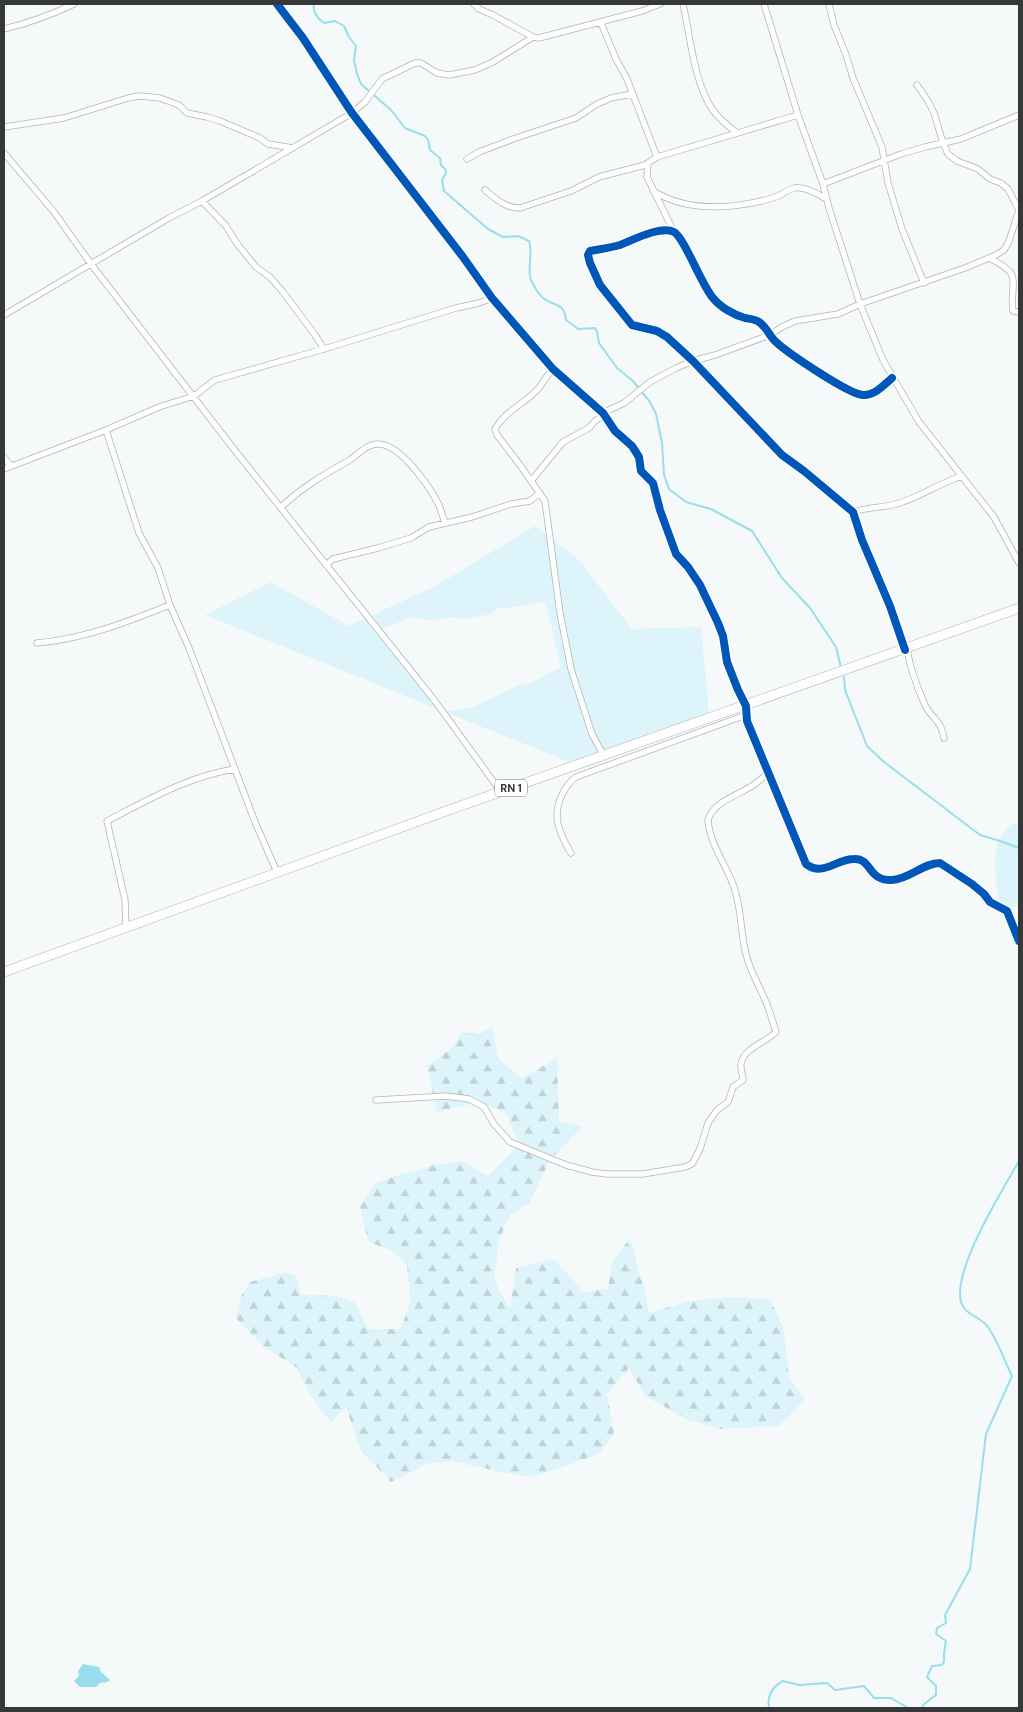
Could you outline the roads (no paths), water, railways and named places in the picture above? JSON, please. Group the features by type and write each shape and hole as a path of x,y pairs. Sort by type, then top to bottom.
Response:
{"main road":[{"name":"RN 1","path":"4,972 501,792 746,710 1019,608"}],"street":[{"path":"4,29 26,24 74,4"},
{"path":"277,4 303,38 352,113 463,257 492,298 553,369 603,414 615,430 632,446 639,457 641,471 653,483 660,510 676,554 688,567 700,585 718,623 723,636 727,662 746,710 747,720 802,860 809,867 824,869 856,858 862,860 872,873 884,880 895,880 908,876 928,865 940,863 972,884 990,902 1007,911 1019,941"},
{"path":"474,4 479,9 533,38"},
{"path":"4,315 352,113 365,102 382,79 415,63 421,63 437,73 449,75 475,70 493,62 533,38 556,35 601,23 660,4"},
{"path":"684,4 700,84 711,108 724,123 737,133"},
{"path":"764,4 798,116 823,184 826,199 870,333 892,378 919,422 994,517 1019,563"},
{"path":"829,4 834,25 853,78 882,147 888,183 902,230 924,282"},
{"path":"601,23 657,158"},
{"path":"531,481 563,442 589,428 603,414 624,403 650,382 676,368 770,335 795,321 838,314 860,304 990,258 1004,250 1014,229 1019,210 1008,189 1001,183 990,179 978,169 957,161 948,154 934,113 917,85"},
{"path":"467,159 479,152 513,139 576,118 597,104 611,98 632,94"},
{"path":"4,127 64,118 98,106 139,96 160,98 179,105 187,112 220,121 260,138 268,144 293,148"},
{"path":"823,184 901,154 961,139 1019,114"},
{"path":"486,190 511,208 520,208 571,192 599,177 630,170 657,158 798,116"},
{"path":"4,153 54,212 91,264 233,448 435,701 501,792"},
{"path":"648,163 647,177 653,190 674,232 680,237 711,296 717,302 743,317 762,323 776,342 821,373 861,396 872,394 892,378"},
{"path":"653,190 667,199 709,207 722,207 758,201 775,197 794,188 815,192 826,199"},
{"path":"202,201 226,226 238,245 256,267 283,292 324,349"},
{"path":"674,232 663,231 590,251 588,255 590,264 600,285 632,325 657,331 668,337 782,455 853,512 862,540 890,606 906,650 910,668 926,708 936,718 944,738"},
{"path":"990,258 1010,272 1013,278 1011,305 1013,311 1019,312"},
{"path":"4,468 194,396 215,380 492,298"},
{"path":"553,369 539,387 495,428 496,435 545,501 560,613 571,669 592,734 604,756"},
{"path":"106,430 139,533 158,568 170,604 189,648 255,822 277,872"},
{"path":"281,508 320,476 372,444 381,444 394,449 408,462 439,505 445,523"},
{"path":"4,456 10,465"},
{"path":"853,512 896,504 962,476"},
{"path":"326,565 333,559 411,538 429,527 472,517 511,504 530,501 540,493"},
{"path":"37,643 56,641 104,630 170,604"},
{"path":"572,854 563,838 557,816 562,794 572,780 746,710"},
{"path":"126,927 125,900 107,820 188,782 214,772 235,769"},
{"path":"376,1100 446,1096 469,1099 484,1107 498,1129 510,1142 586,1171 608,1174 643,1174 692,1164 700,1149 708,1123 717,1110 728,1102 733,1087 743,1080 740,1067 742,1059 753,1048 776,1032 763,994 750,968 741,934 742,914 735,889 728,870 714,846 708,820 719,805 752,786 768,773"}],"water":[{"path":"83,1664 99,1667 101,1672 110,1680 100,1683 96,1687 80,1687 74,1681 79,1676 78,1671"}],"waterway":[{"path":"314,4 315,12 320,19 324,23 335,21 344,26 356,46 354,60 361,84 391,110 405,128 425,136 428,140 430,150 440,158 441,165 446,170 442,180 444,191 488,229 503,237 518,236 529,241 531,252 530,274 538,293 546,300 560,307 565,314 566,320 578,329 595,328 599,343 617,368 633,381 650,402 656,414 662,443 664,475 669,489 686,502 711,509 752,531 782,578 810,608 836,647 841,668"},
{"path":"844,677 845,690 867,746 884,762 980,835 1019,848"},
{"path":"922,1708 923,1705 936,1695 936,1686 927,1677 932,1666 942,1665 944,1662 946,1641 936,1634 937,1628 946,1623 945,1615 970,1569 986,1434 1012,1376 992,1332 983,1322 964,1308 960,1295 962,1278 979,1234 1019,1161"},
{"path":"769,1708 771,1692 783,1681 799,1685 827,1683 835,1690 864,1686 874,1698 891,1698 908,1708"}]}
